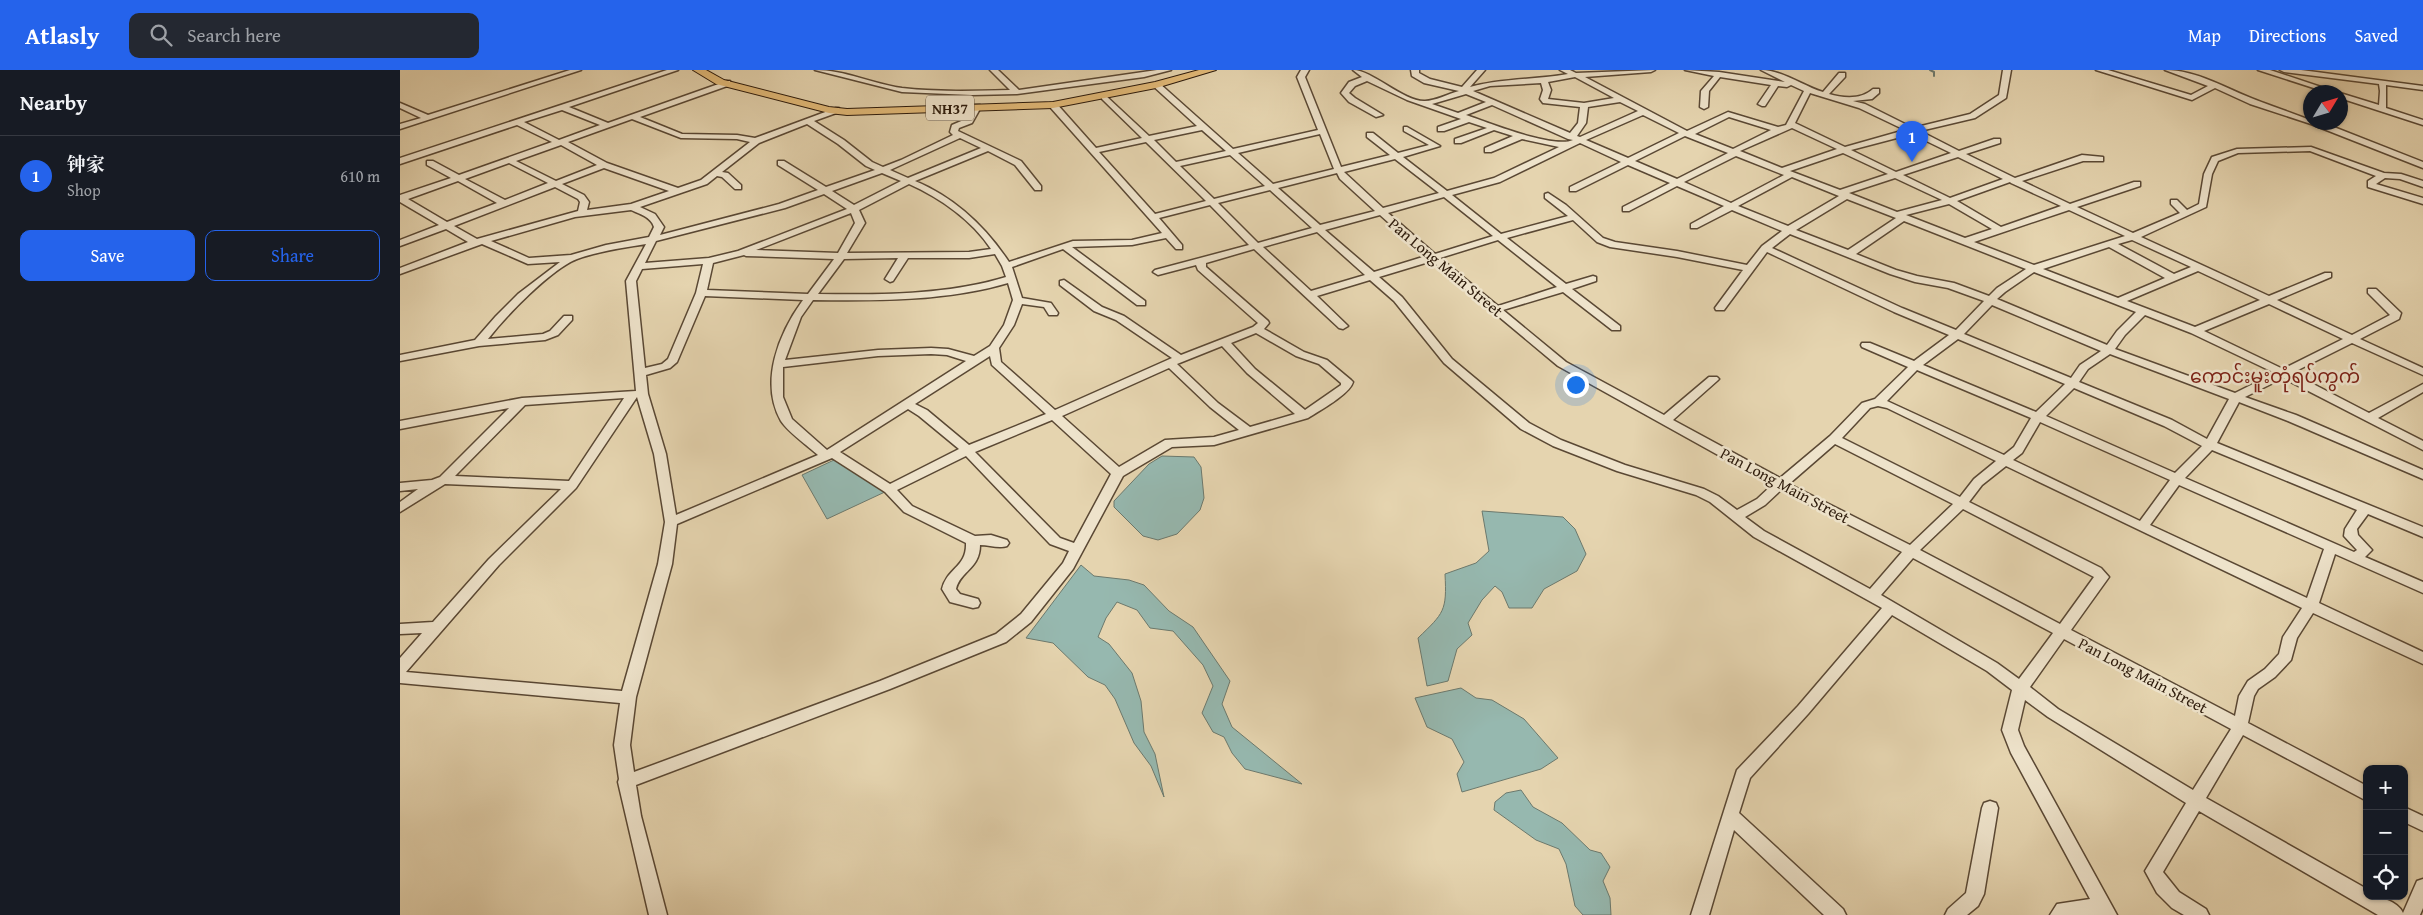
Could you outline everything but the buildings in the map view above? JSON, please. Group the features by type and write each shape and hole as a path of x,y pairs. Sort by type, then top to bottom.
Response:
{"highway":[{"name":"NH37","path":"698,70 727,83 836,110 1053,105 1156,85 1206,71"}],"street":[{"path":"400,127 577,70"},
{"path":"400,161 674,70"},
{"path":"819,70 902,90 972,93 1017,92 1167,70"},
{"path":"994,70 1017,92"},
{"path":"1110,70 1120,78"},
{"name":"Pan Long Main Street","path":"1305,70 1302,77 1338,171 1434,258 1497,309 1554,359 1780,484 1911,551 2363,792"},
{"path":"1357,70 1391,92 1519,137 1548,143 1573,141"},
{"path":"1415,70 1415,74 1427,81 1464,90 1573,141 1627,161 1893,272 1915,279 1950,286 1990,300 2109,350 2292,418 2423,475"},
{"path":"1464,90 1481,70"},
{"path":"1564,70 1686,133 2142,312 2195,331 2285,374 2423,446"},
{"path":"1424,104 1464,90 1507,82 1544,81 1576,75 1651,70"},
{"path":"1690,70 1806,89"},
{"path":"1766,70 1806,89 1862,106 2012,180 2423,372"},
{"path":"1694,226 1732,206 1788,172 1846,149 1913,130 1946,124 1954,119 1977,114 2003,96 2007,70"},
{"path":"2100,70 2192,98 2215,85"},
{"path":"2169,70 2215,85 2253,102 2303,119"},
{"path":"2262,70 2310,85"},
{"path":"2284,70 2423,88"},
{"path":"2370,70 2384,91 2382,108"},
{"path":"1704,107 1706,91 1719,74"},
{"path":"1824,95 1842,75"},
{"path":"1367,78 1352,84 1345,93 1352,100 1379,115"},
{"path":"2335,78 2337,85"},
{"path":"1544,81 1547,90 1544,100 1584,105 1622,99"},
{"path":"400,199 727,83"},
{"path":"1762,104 1776,83"},
{"path":"1156,85 1271,189 1398,299 1448,361 1525,426 1557,443 1621,468 1700,492 1714,499 1759,534 1872,596 1992,667 2052,713 2198,801 2395,915"},
{"path":"1626,210 1778,130 1786,129 1791,124 1806,89"},
{"path":"1843,100 1869,98 1876,92"},
{"path":"1105,96 1255,245 1343,326"},
{"path":"2348,97 2423,124"},
{"path":"1459,115 1491,103"},
{"path":"400,105 428,118"},
{"path":"1053,105 1179,247"},
{"path":"1573,141 1581,129 1585,118 1584,105"},
{"path":"562,107 609,126"},
{"path":"977,107 969,121 956,128 954,132 1018,164 1038,188"},
{"path":"400,271 480,242 582,213 632,207 704,182 756,141 836,110"},
{"path":"1158,272 1445,196 1497,180 1573,141 1643,112"},
{"path":"1573,189 1627,161 1728,114 1778,130"},
{"path":"634,117 681,136 737,137 756,141"},
{"path":"1441,129 1469,119"},
{"path":"517,122 604,165 678,191"},
{"path":"671,522 829,454 908,404 994,348 1009,325 1018,300 1007,266 990,240 959,210 931,191 869,164 841,142 809,122"},
{"path":"1791,124 1950,201 1998,229"},
{"path":"1094,151 1203,127"},
{"path":"1458,141 1492,128"},
{"path":"1153,217 1271,189 1436,146 1407,129"},
{"path":"1175,165 1322,130"},
{"path":"2333,130 2423,164"},
{"path":"400,199 480,242 528,261 572,258 606,248 650,240 782,206 904,162 959,135"},
{"path":"1370,135 1445,196 1616,328"},
{"path":"1488,150 1519,137"},
{"path":"1720,308 1748,268 1765,248 1843,194 1893,174 1997,141"},
{"path":"640,266 708,261 741,253 854,209 908,181 989,148"},
{"path":"1879,402 1915,366 1958,334 1990,300 2032,269 2134,236 2203,205 2208,174 2214,159 2237,151 2311,149 2383,175 2396,176 2423,184"},
{"path":"1849,254 1900,216 2082,158 2100,159"},
{"path":"510,160 581,197 585,202 582,213"},
{"path":"430,163 504,203"},
{"path":"781,163 824,192 854,209 860,223 841,256 796,317 778,364 777,397 787,421 829,454 889,489 908,509 973,541 990,540 1002,543"},
{"path":"400,243 604,165"},
{"path":"716,173 725,175 738,187"},
{"path":"2383,175 2371,183 2371,185 2423,201"},
{"path":"1964,242 1998,229 2137,184"},
{"path":"1548,196 1600,240 1613,245 1678,254 1748,268"},
{"path":"2174,202 2186,214"},
{"path":"632,207 653,216 658,221 659,227 650,240 640,266 631,281 639,373 637,394 660,454 671,522 665,564 628,697 622,745 626,782 633,816 658,915"},
{"path":"1310,295 1499,237 1575,217"},
{"path":"1007,266 1065,246 1080,243 1152,242 1168,234"},
{"path":"2110,244 2173,278"},
{"path":"1065,246 1141,303"},
{"path":"1765,248 1898,310 2168,423 2210,445 2423,532"},
{"path":"741,253 841,256 969,254 997,251"},
{"path":"890,279 906,254"},
{"path":"479,343 491,327 521,296 572,258"},
{"path":"639,373 666,366 673,360 700,292 708,261"},
{"path":"889,489 966,451 1054,415 1175,361 1257,329 1264,323 1201,268 1201,261"},
{"path":"2117,302 2199,267"},
{"path":"2195,331 2328,275"},
{"path":"700,292 809,298 907,296 992,286 1011,279"},
{"path":"1497,309 1593,279"},
{"path":"1064,283 1098,309 1120,318 1175,361 1214,405 1248,431"},
{"path":"2142,527 2178,479 2210,445 2224,416 2236,398 2273,377 2285,374 2395,317 2396,313 2372,291"},
{"path":"1018,300 1048,305 1053,312"},
{"path":"1872,596 1911,551 1961,504 1978,482 2018,450 2038,418 2073,383 2084,367 2109,350 2121,333 2142,312"},
{"path":"400,358 479,343 545,337 554,334 568,318"},
{"path":"626,782 885,685 1001,638 1026,618 1068,566 1118,473 1169,443 1214,441 1304,415 1317,408 1346,386 1348,382 1323,362 1300,354 1257,329"},
{"path":"1224,342 1251,370 1304,415"},
{"path":"1866,345 2178,479 2423,588"},
{"path":"994,348 996,363 1118,473"},
{"path":"778,364 878,353 931,350 948,352 975,360"},
{"path":"1666,420 1714,379"},
{"path":"2368,418 2423,387"},
{"path":"400,425 522,401 637,394"},
{"path":"400,668 494,562 572,485 637,394"},
{"path":"400,508 439,482 522,401"},
{"path":"1737,516 1761,502 1780,484 1792,476 1834,439 1866,405 1879,402 1892,406 2142,527 2311,604 2423,658"},
{"path":"908,404 923,413 960,444 1055,541 1078,549"},
{"path":"1834,439 2089,567 2102,577 2020,689 2010,730 2017,748 2106,911 2063,910 2059,915"},
{"path":"400,487 439,482 572,485"},
{"path":"2355,558 2365,550 2351,536 2352,529 2365,508"},
{"path":"973,541 973,556 966,567 952,578 949,589 955,598 973,603"},
{"path":"2200,915 2172,897 2161,886 2154,871 2198,801 2240,727 2247,696 2252,684 2270,673 2286,656 2290,637 2311,604 2331,547"},
{"path":"1700,915 1743,775 1803,710 1891,607"},
{"path":"400,629 435,627"},
{"path":"400,677 454,681 543,692 628,697"},
{"path":"1954,915 1975,894 1990,808"},
{"path":"1731,816 1837,915"},
{"path":"2408,816 2423,824"},
{"path":"2411,915 2423,887"}],"water":[{"path":"1162,456 1194,457 1201,467 1204,498 1200,510 1177,534 1158,540 1143,536 1114,507 1114,501 1149,464"},
{"path":"834,460 887,491 827,519 802,475"},
{"path":"1482,511 1563,517 1575,529 1586,554 1577,571 1544,589 1532,608 1509,608 1502,592 1495,586 1482,600 1468,623 1472,635 1457,649 1448,681 1427,686 1418,638 1433,623 1442,610 1445,596 1445,574 1476,563 1489,551"},
{"path":"1081,565 1094,576 1129,580 1144,585 1169,611 1193,627 1230,681 1222,704 1232,727 1302,784 1245,769 1232,753 1224,737 1213,732 1202,713 1213,686 1203,665 1173,631 1150,628 1137,610 1117,602 1106,618 1098,637 1109,644 1132,673 1141,701 1144,732 1155,754 1164,797 1151,766 1134,743 1115,699 1105,685 1088,677 1053,643 1026,638"},
{"path":"1461,688 1476,698 1492,700 1524,719 1558,758 1541,769 1462,792 1457,774 1464,762 1452,739 1427,727 1415,698"},
{"path":"1521,790 1533,807 1562,823 1590,850 1601,853 1610,867 1603,881 1610,898 1611,915 1583,915 1575,906 1566,864 1559,849 1536,840 1494,810 1495,802 1506,793"}],"waterway":[{"path":"1930,70 1934,72 1934,76"}],"place":[{"name":"钟家","path":"1912,162"}],"district":[{"name":"ကောင်းမူးတုံရပ်ကွက်","path":"2275,376"}]}
